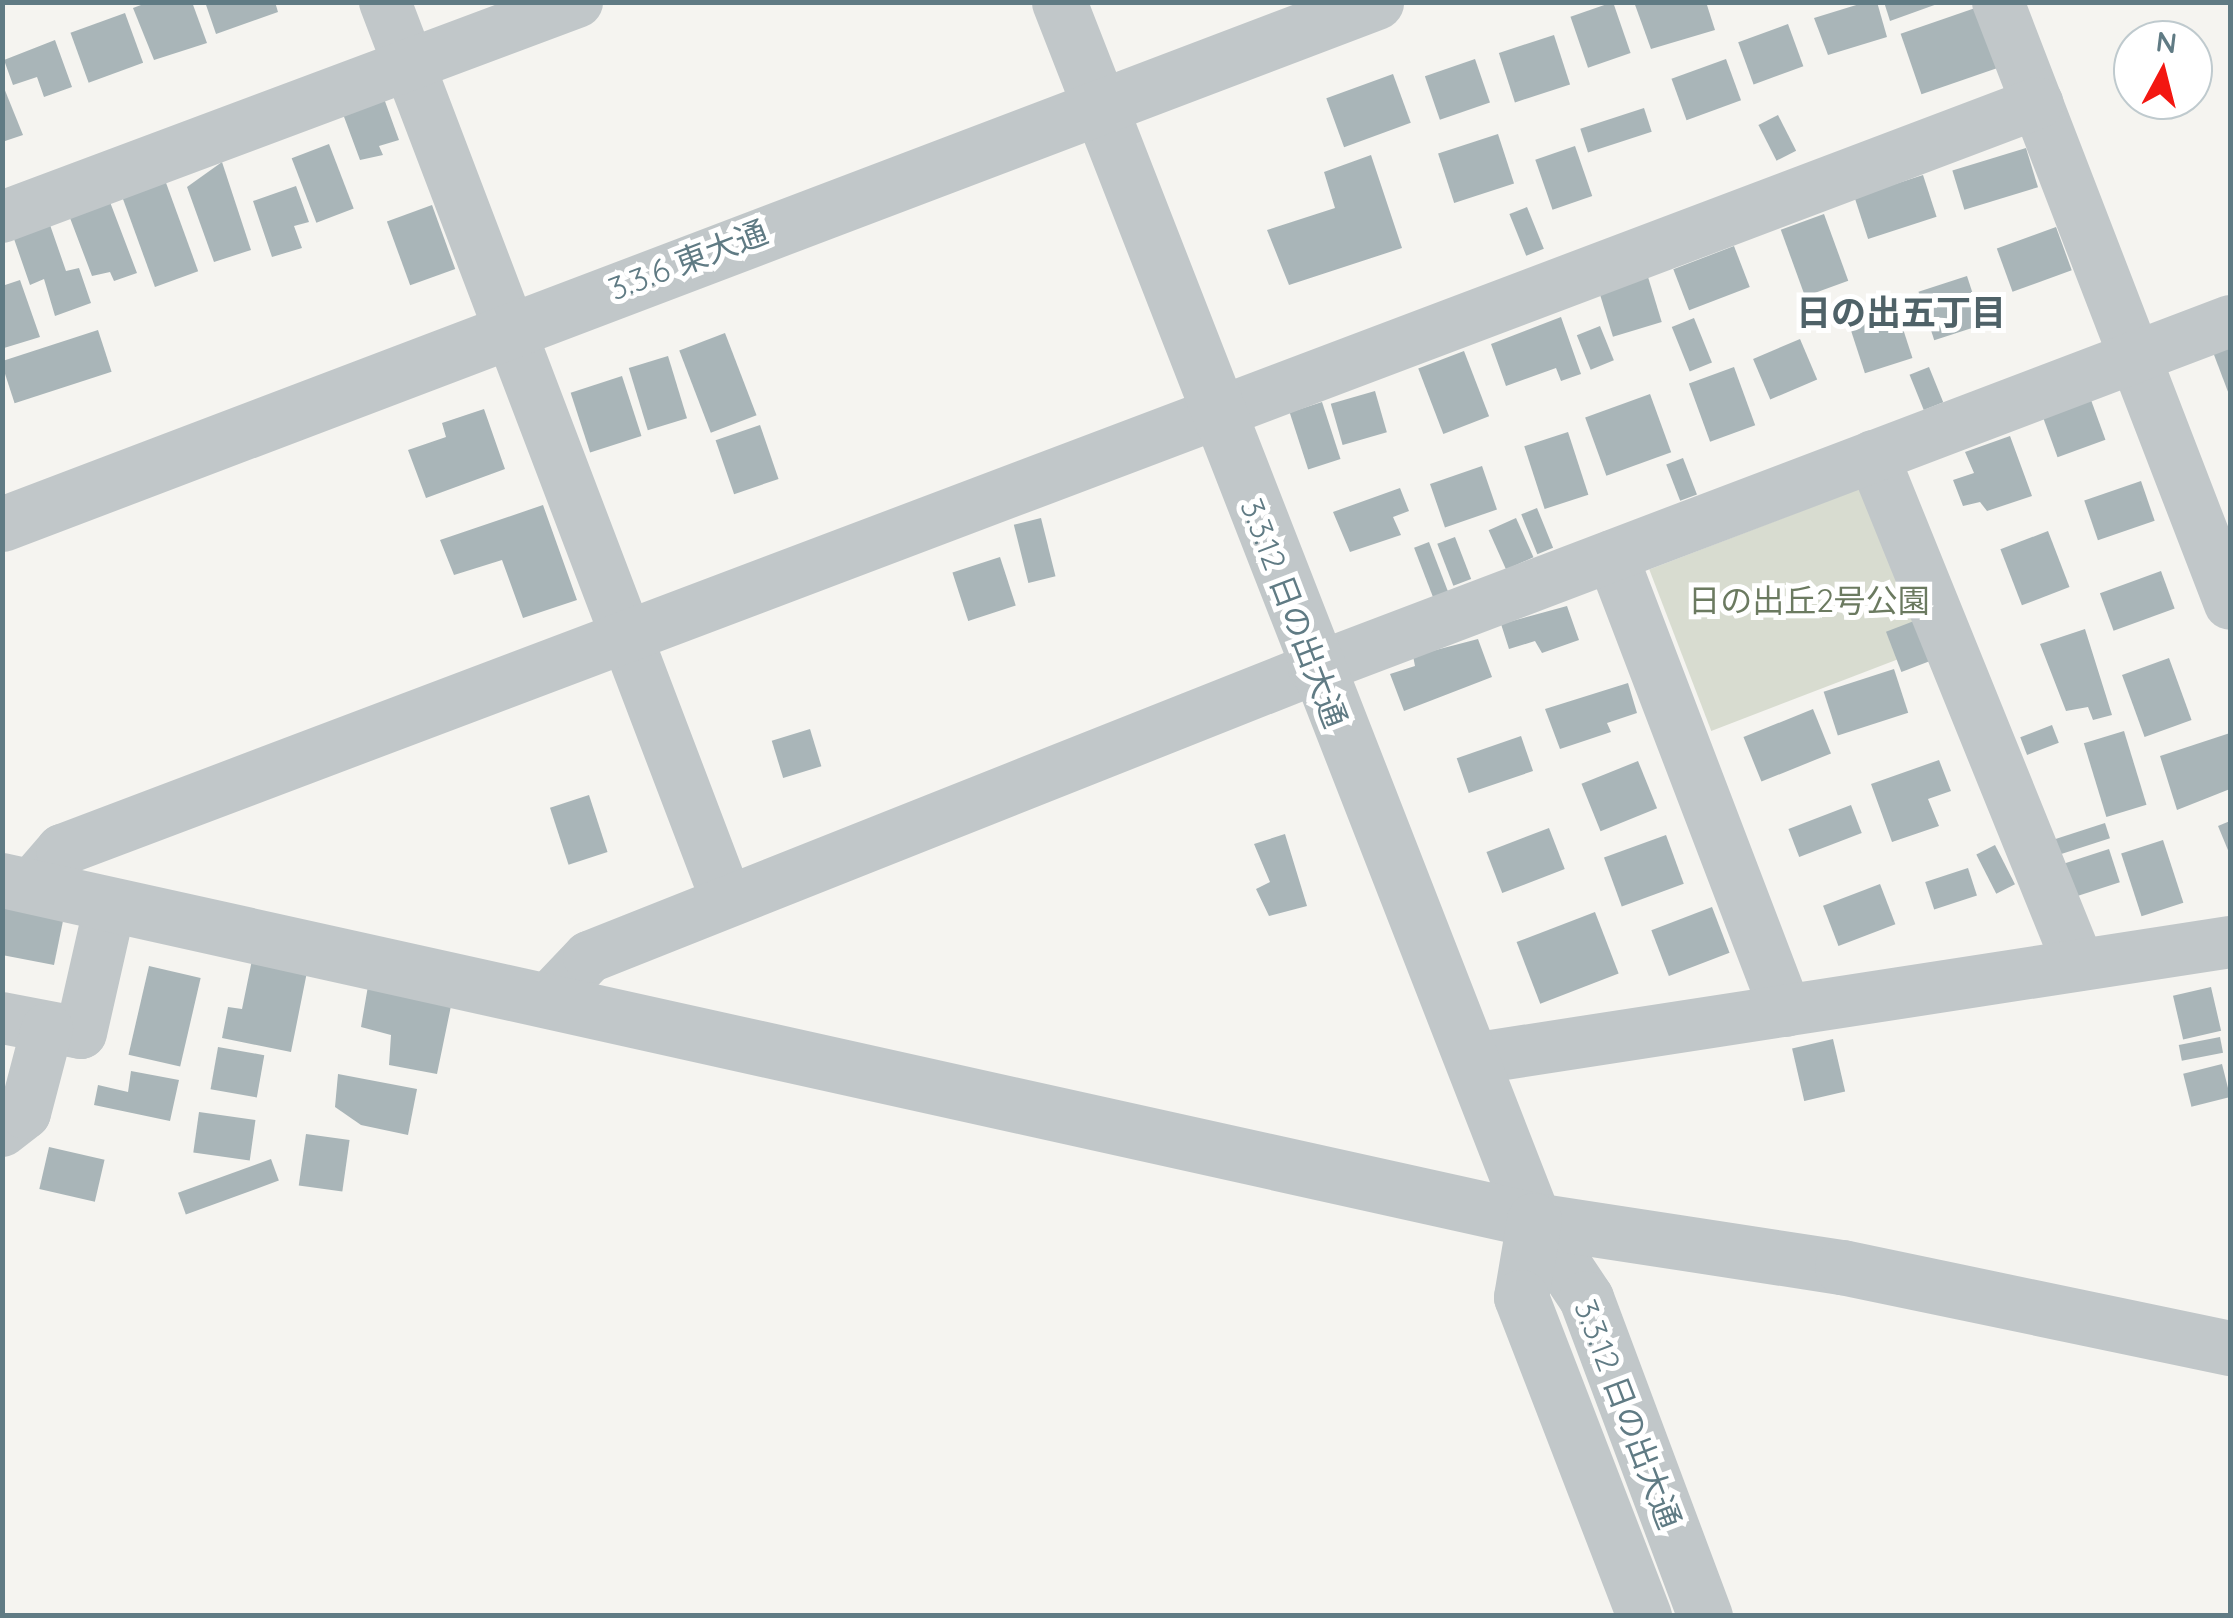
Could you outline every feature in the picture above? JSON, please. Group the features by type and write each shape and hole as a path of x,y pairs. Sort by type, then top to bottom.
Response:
{"street":[{"path":"385,2 728,902"},
{"path":"2,217 578,2"},
{"name":"3.3.12 日の出大通","path":"1059,2 1314,670 1534,1220 1586,1298 1705,1616"},
{"name":"3.3.6 東大通","path":"2,524 1098,104 1376,2"},
{"path":"1998,2 2138,356 2230,604"},
{"path":"17,883 62,850 630,639 1217,411 2038,103"},
{"path":"549,999 589,957 1314,670 2230,320"},
{"path":"1873,456 2079,965"},
{"path":"1612,556 1786,1010"},
{"path":"17,883 1534,1220 1842,1267 2230,1348"},
{"path":"2,1132 25,1113 24,1024 80,1033 110,905"},
{"path":"1472,1059 2230,942"},
{"name":"3.3.12 日の出大通","path":"1534,1220 1521,1296 1644,1616"}],"green space":[{"name":"日の出丘2号公園","path":"1864,487 1926,649 1711,731 1649,569"}],"building":[{"path":"149,2 192,2 207,43 154,60 133,8"},
{"path":"205,2 275,2 278,12 216,34"},
{"path":"1613,2 1631,53 1588,68 1570,17"},
{"path":"1634,2 1706,2 1715,30 1651,49"},
{"path":"1877,2 1887,37 1828,55 1814,18"},
{"path":"1884,2 1940,2 1940,3 1890,21"},
{"path":"1981,6 2002,67 1921,94 1901,34"},
{"path":"125,13 143,63 89,83 70,33"},
{"path":"1788,24 1803,66 1754,84 1738,42"},
{"path":"1554,35 1570,84 1515,102 1499,53"},
{"path":"55,40 72,87 44,97 37,77 13,85 4,60"},
{"path":"1475,59 1490,102 1440,120 1425,76"},
{"path":"1726,59 1741,100 1687,120 1671,79"},
{"path":"1393,74 1411,123 1344,147 1326,98"},
{"path":"2,83 23,135 2,142"},
{"path":"382,93 399,140 379,146 383,155 360,160 340,106"},
{"path":"1644,108 1652,132 1588,152 1580,129"},
{"path":"1778,115 1796,151 1777,161 1758,125"},
{"path":"1498,134 1514,183 1454,203 1438,153"},
{"path":"329,144 354,208 316,223 292,158"},
{"path":"1575,146 1592,196 1553,210 1535,160"},
{"path":"2026,148 2038,187 1964,210 1952,171"},
{"path":"1371,155 1402,248 1289,285 1267,230 1335,208 1324,172"},
{"path":"222,162 251,250 214,262 187,187"},
{"path":"1923,175 1937,217 1868,239 1855,197"},
{"path":"165,180 198,271 155,287 122,196"},
{"path":"296,186 309,222 294,226 302,248 272,257 253,201"},
{"path":"110,202 137,273 114,281 110,272 92,276 70,218"},
{"path":"432,205 455,269 410,285 387,221"},
{"path":"1527,207 1544,249 1526,256 1509,214"},
{"path":"1824,214 1848,281 1805,296 1781,230"},
{"path":"49,222 66,271 79,268 91,303 55,316 44,279 30,285 13,236"},
{"path":"2056,227 2072,270 2013,292 1997,249"},
{"path":"1734,246 1750,287 1689,310 1673,269"},
{"path":"1967,276 1983,325 1934,340 1918,292"},
{"path":"1648,277 1662,322 1613,337 1599,292"},
{"path":"20,280 40,337 4,348 2,286"},
{"path":"1893,298 1912,358 1865,373 1845,313"},
{"path":"1561,317 1581,374 1561,381 1556,368 1506,386 1491,344"},
{"path":"1694,318 1712,363 1690,371 1672,327"},
{"path":"1600,326 1614,360 1591,370 1577,335"},
{"path":"98,330 112,372 15,403 2,361"},
{"path":"725,333 757,415 711,433 679,351"},
{"path":"1800,339 1817,380 1770,399 1753,359"},
{"path":"2230,341 2230,397 2211,347"},
{"path":"1464,351 1489,416 1443,434 1418,369"},
{"path":"668,356 687,418 648,430 629,368"},
{"path":"1734,367 1755,425 1710,442 1689,383"},
{"path":"1929,367 1943,402 1924,410 1910,375"},
{"path":"622,376 641,436 590,453 571,393"},
{"path":"2087,389 2105,440 2058,457 2039,406"},
{"path":"1375,391 1387,432 1343,445 1331,404"},
{"path":"1650,394 1671,452 1606,476 1585,418"},
{"path":"1322,402 1341,459 1308,470 1290,413"},
{"path":"484,409 505,469 426,498 408,450 446,437 442,423"},
{"path":"760,425 779,479 734,494 716,440"},
{"path":"1568,432 1588,495 1545,509 1524,446"},
{"path":"2010,436 2032,496 1987,511 1980,502 1963,506 1953,480 1974,473 1965,452"},
{"path":"1683,458 1697,494 1680,501 1666,464"},
{"path":"1482,466 1497,509 1445,527 1430,484"},
{"path":"2141,481 2155,521 2098,540 2084,501"},
{"path":"1400,488 1409,511 1393,517 1401,535 1350,552 1333,512"},
{"path":"543,505 577,600 523,618 502,560 454,575 440,540"},
{"path":"1537,508 1553,548 1537,554 1521,514"},
{"path":"1041,518 1056,576 1028,583 1014,525"},
{"path":"1516,518 1533,557 1506,569 1489,530"},
{"path":"2048,531 2070,587 2022,605 2000,549"},
{"path":"1455,537 1471,579 1453,586 1437,544"},
{"path":"1429,542 1448,591 1433,597 1414,548"},
{"path":"1000,557 1016,606 968,621 952,572"},
{"path":"2161,571 2175,609 2114,631 2100,593"},
{"path":"1567,606 1579,640 1542,653 1535,641 1509,649 1501,624"},
{"path":"1914,621 1929,661 1901,672 1886,632"},
{"path":"2085,629 2112,715 2093,720 2088,707 2066,711 2040,644"},
{"path":"1478,639 1492,677 1404,711 1390,674 1415,666 1413,656"},
{"path":"2169,658 2192,720 2145,737 2122,675"},
{"path":"1894,669 1908,713 1838,736 1824,692"},
{"path":"1628,683 1637,713 1607,723 1611,732 1560,749 1545,709"},
{"path":"1813,709 1831,754 1761,782 1743,737"},
{"path":"2052,725 2059,743 2027,755 2020,737"},
{"path":"810,729 821,766 783,778 772,741"},
{"path":"2124,731 2147,805 2106,817 2084,743"},
{"path":"2230,733 2230,789 2177,810 2160,756"},
{"path":"1521,736 1533,771 1469,793 1457,758"},
{"path":"1939,760 1951,791 1928,799 1939,826 1892,842 1871,784"},
{"path":"1638,761 1657,808 1601,831 1581,784"},
{"path":"589,795 608,852 569,865 550,808"},
{"path":"1851,805 1862,833 1799,857 1788,829"},
{"path":"2230,821 2230,855 2218,826"},
{"path":"2105,823 2110,838 2060,854 2056,839"},
{"path":"1549,828 1565,869 1502,893 1486,852"},
{"path":"1285,834 1307,906 1269,916 1256,889 1270,882 1254,844"},
{"path":"1666,835 1684,884 1622,906 1604,858"},
{"path":"2163,840 2183,903 2142,916 2121,854"},
{"path":"1995,845 2015,884 1996,894 1976,855"},
{"path":"2109,849 2120,882 2075,897 2064,864"},
{"path":"1968,868 1977,896 1934,909 1925,882"},
{"path":"1880,884 1895,924 1838,946 1823,906"},
{"path":"4,903 64,916 54,965 2,955"},
{"path":"1712,907 1730,953 1669,976 1651,930"},
{"path":"1595,912 1619,974 1540,1004 1517,942"},
{"path":"252,960 307,972 291,1052 222,1038 228,1007 242,1009"},
{"path":"149,966 201,978 180,1067 129,1055"},
{"path":"368,986 452,1001 437,1074 389,1065 391,1035 361,1027"},
{"path":"2211,987 2221,1031 2183,1040 2173,996"},
{"path":"2220,1037 2223,1053 2182,1061 2179,1045"},
{"path":"1833,1039 1845,1092 1804,1101 1792,1048"},
{"path":"218,1047 264,1055 257,1098 211,1089"},
{"path":"2222,1064 2230,1097 2191,1107 2183,1074"},
{"path":"131,1071 179,1080 170,1121 94,1105 98,1085 128,1092"},
{"path":"338,1074 417,1089 408,1135 361,1125 335,1107"},
{"path":"199,1112 255,1120 250,1161 193,1153"},
{"path":"306,1134 350,1140 342,1192 299,1185"},
{"path":"49,1147 105,1160 95,1202 39,1189"},
{"path":"271,1159 279,1181 186,1214 178,1193"}],"district":[{"name":"日の出五丁目","path":"1901,312"}]}
